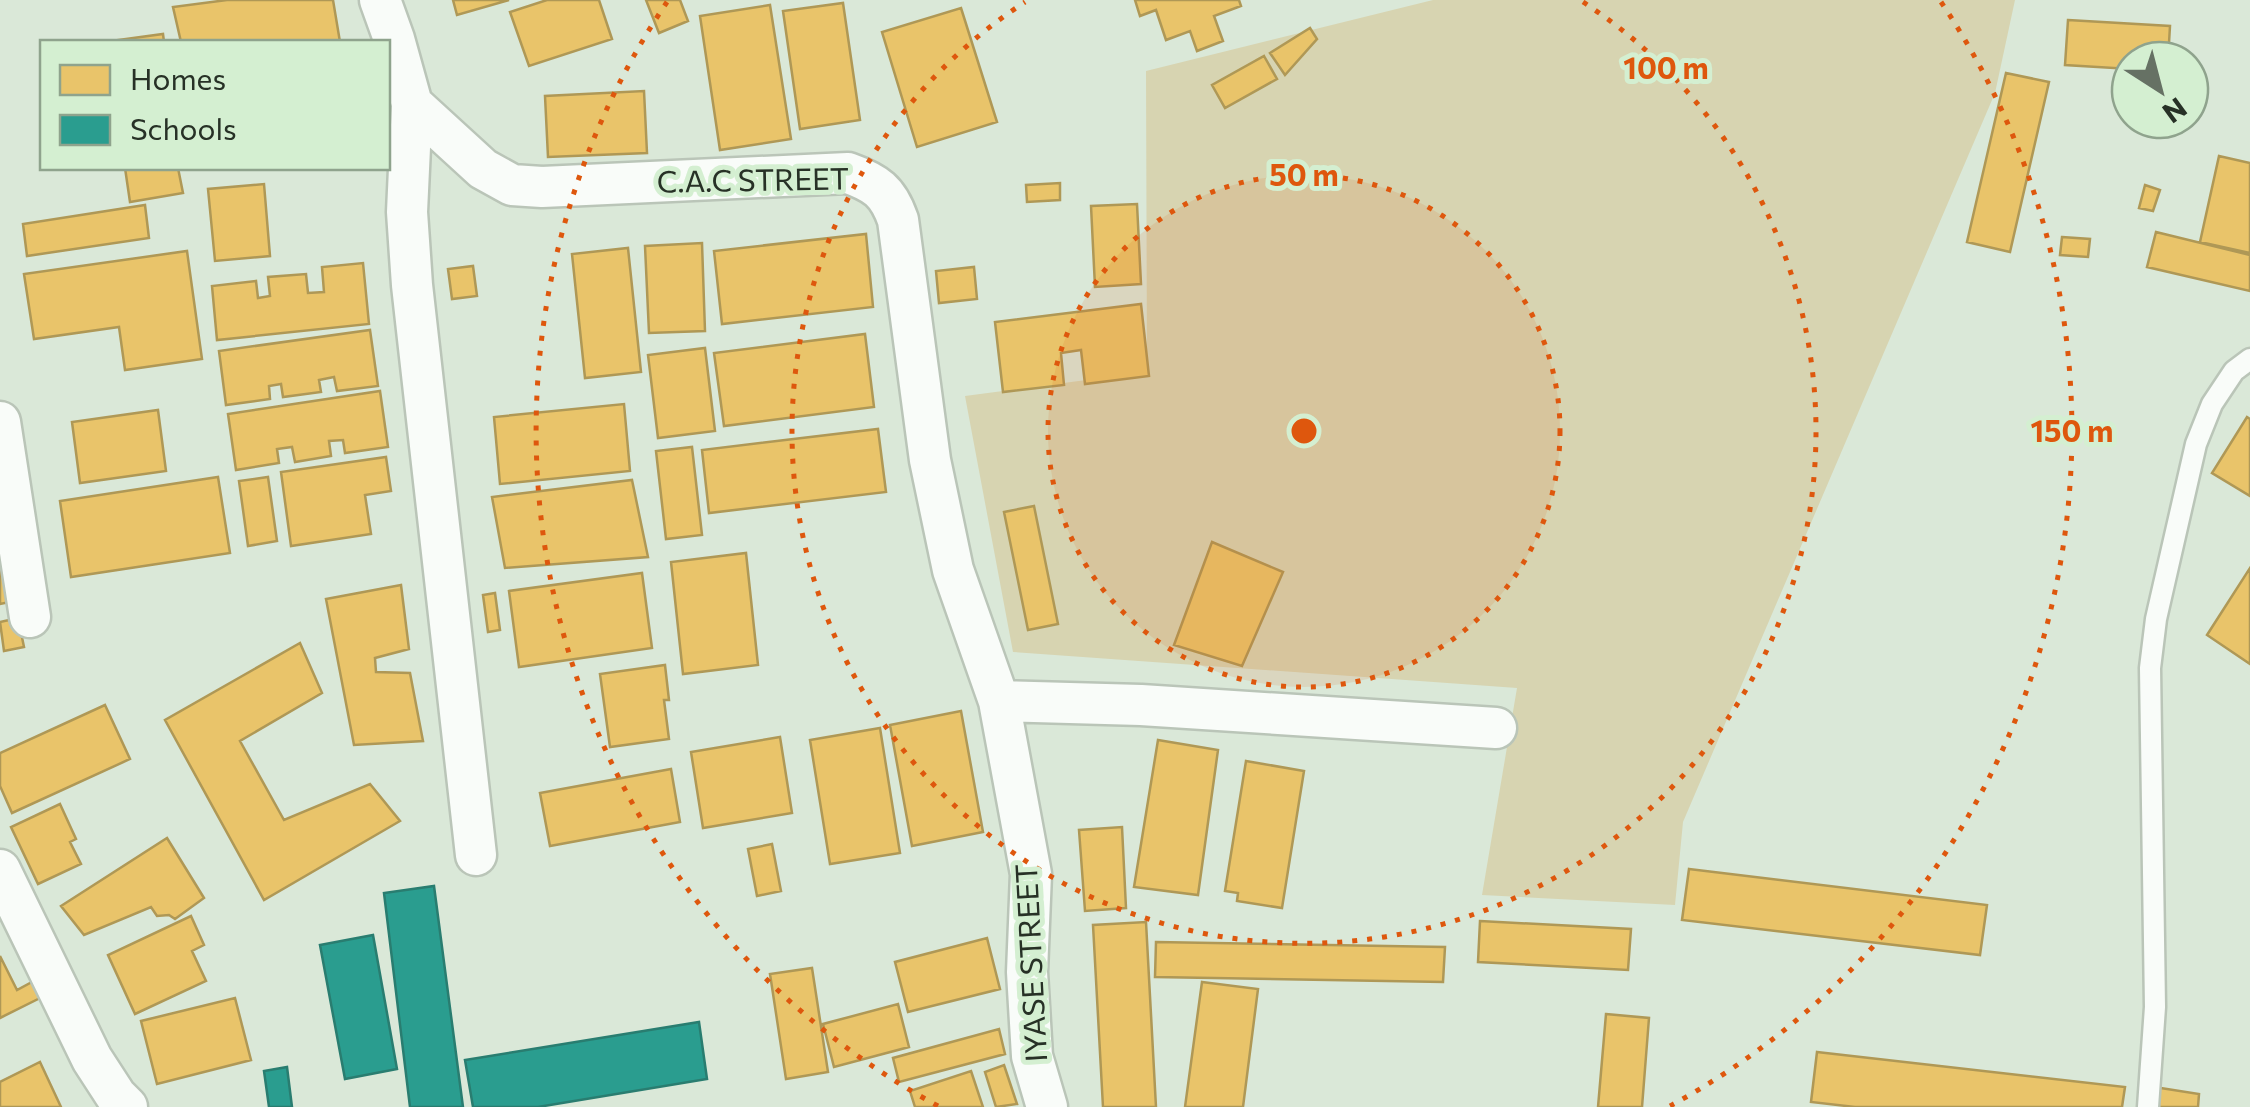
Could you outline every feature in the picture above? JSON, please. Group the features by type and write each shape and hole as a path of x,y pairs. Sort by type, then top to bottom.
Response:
{"street":[{"path":"380,0 412,104 407,212 412,285 476,854"},
{"name":"C.A.C STREET","path":"412,104 483,169 512,185 542,187 848,173 873,182 892,202 898,220 930,460 953,570 999,701"},
{"path":"0,422 30,616"},
{"path":"999,701 1140,705 1496,728"},
{"name":"IYASE STREET","path":"999,701 1031,874 1026,972 1032,1056 1047,1107"},
{"path":"0,870 92,1059 127,1107"}],"lane":[{"path":"2148,1107 2155,1007 2150,668 2156,620 2196,444 2212,404 2234,371 2250,359"}],"shaded area":[{"path":"1433,0 2015,0 1995,93 1683,822 1675,905 1482,895 1517,688 1013,652 965,396 1147,372 1146,71"}],"building: Homes":[{"path":"227,0 333,0 340,40 181,40 173,7"},
{"path":"453,0 509,0 457,15"},
{"path":"547,0 599,0 612,39 529,66 510,12"},
{"path":"646,0 680,0 688,21 659,33"},
{"path":"1135,0 1239,0 1241,6 1214,16 1223,41 1197,51 1190,31 1166,40 1156,10 1140,16"},
{"path":"843,3 860,120 800,129 783,11"},
{"path":"770,5 791,139 720,150 700,16"},
{"path":"961,8 997,122 917,147 882,32"},
{"path":"2068,20 2170,26 2169,40 2110,40 2110,68 2065,65"},
{"path":"1310,28 1317,39 1285,75 1270,53"},
{"path":"163,34 164,40 119,40"},
{"path":"1264,56 1277,79 1225,108 1212,85"},
{"path":"2006,73 2049,82 2010,252 1967,242"},
{"path":"644,91 647,153 548,157 545,96"},
{"path":"2219,156 2250,163 2250,253 2200,242"},
{"path":"125,170 178,170 183,193 130,202"},
{"path":"1060,183 1060,200 1027,202 1026,185"},
{"path":"264,184 270,256 215,261 208,189"},
{"path":"2145,185 2160,190 2153,211 2139,208"},
{"path":"1137,204 1141,284 1095,287 1091,206"},
{"path":"145,205 149,238 27,256 23,224"},
{"path":"2156,232 2250,255 2250,291 2147,267"},
{"path":"866,234 873,307 722,324 714,251"},
{"path":"2062,237 2090,239 2088,257 2060,255"},
{"path":"702,243 705,331 649,333 645,246"},
{"path":"628,248 641,372 585,378 572,254"},
{"path":"187,251 202,359 125,370 119,327 34,339 24,274"},
{"path":"363,263 369,324 217,340 212,286 256,281 258,298 270,296 268,277 306,274 308,293 324,292 322,267"},
{"path":"473,266 477,296 452,299 448,269"},
{"path":"974,267 977,299 939,303 936,271"},
{"path":"1141,304 1149,376 1085,384 1081,350 1061,353 1064,385 1003,392 995,322"},
{"path":"370,330 378,386 337,391 334,377 319,380 321,392 283,397 281,384 269,386 270,399 226,405 219,351"},
{"path":"865,334 874,407 724,426 714,353"},
{"path":"705,348 715,431 658,438 648,355"},
{"path":"380,391 388,447 345,453 343,440 329,441 331,456 295,462 292,447 277,449 279,463 236,470 228,414"},
{"path":"624,404 630,471 500,484 494,417"},
{"path":"158,410 166,471 80,483 72,422"},
{"path":"2247,417 2250,419 2250,496 2212,473"},
{"path":"878,429 886,492 709,513 702,450"},
{"path":"692,447 702,535 666,539 656,451"},
{"path":"386,457 391,491 365,495 371,534 291,546 281,472"},
{"path":"218,477 230,553 71,577 60,501"},
{"path":"268,477 277,541 248,546 239,481"},
{"path":"632,480 648,557 505,568 492,497"},
{"path":"1034,506 1058,624 1028,630 1004,512"},
{"path":"1212,542 1283,572 1242,666 1174,645"},
{"path":"746,553 758,665 683,674 671,562"},
{"path":"11,567 19,600 0,604 0,570"},
{"path":"2250,568 2250,664 2207,635"},
{"path":"642,573 652,648 519,667 509,591"},
{"path":"401,585 409,649 375,658 376,672 410,673 423,741 354,745 326,599"},
{"path":"495,593 500,630 488,632 483,595"},
{"path":"18,618 24,647 4,651 0,622"},
{"path":"300,643 322,693 240,741 284,820 370,784 400,821 264,900 165,720"},
{"path":"665,665 669,739 610,747 600,674"},
{"path":"105,705 130,759 12,813 0,786 0,753"},
{"path":"961,711 983,832 912,846 890,725"},
{"path":"880,728 900,853 830,864 810,740"},
{"path":"780,737 792,813 703,828 691,752"},
{"path":"1158,740 1218,750 1198,895 1134,887"},
{"path":"1246,761 1304,771 1282,908 1237,901 1238,893 1225,891"},
{"path":"671,769 680,822 550,846 540,793"},
{"path":"60,804 76,839 70,842 81,864 38,884 11,827"},
{"path":"1122,827 1126,908 1085,911 1079,830"},
{"path":"167,838 204,898 175,919 157,916 151,907 84,935 61,906"},
{"path":"772,844 781,891 757,896 748,849"},
{"path":"1689,869 1987,905 1980,955 1682,920"},
{"path":"191,916 204,945 192,951 206,981 135,1014 108,955"},
{"path":"1480,921 1631,929 1628,970 1478,962"},
{"path":"1146,922 1156,1107 1103,1107 1093,925"},
{"path":"987,938 1000,989 908,1012 895,962"},
{"path":"1156,942 1445,947 1443,982 1155,977"},
{"path":"0,956 17,990 32,982 40,998 0,1018"},
{"path":"812,968 828,1072 786,1079 770,974"},
{"path":"1202,982 1258,989 1243,1107 1185,1107"},
{"path":"235,998 251,1060 157,1084 141,1021"},
{"path":"898,1004 909,1047 834,1067 823,1024"},
{"path":"1606,1014 1649,1018 1642,1107 1598,1107"},
{"path":"999,1029 1005,1054 899,1082 893,1058"},
{"path":"1817,1052 2125,1087 2122,1107 1855,1107 1811,1102"},
{"path":"40,1062 61,1107 0,1107 0,1082"},
{"path":"1004,1065 1017,1104 996,1107 985,1072"},
{"path":"971,1071 983,1107 915,1107 910,1091"},
{"path":"2148,1086 2199,1094 2198,1107 2146,1107"}],"building: Schools":[{"path":"434,886 463,1107 410,1107 384,893"},
{"path":"373,935 397,1069 345,1079 320,945"},
{"path":"699,1022 707,1079 538,1107 473,1107 465,1060"},
{"path":"287,1067 292,1107 269,1107 264,1071"}]}
